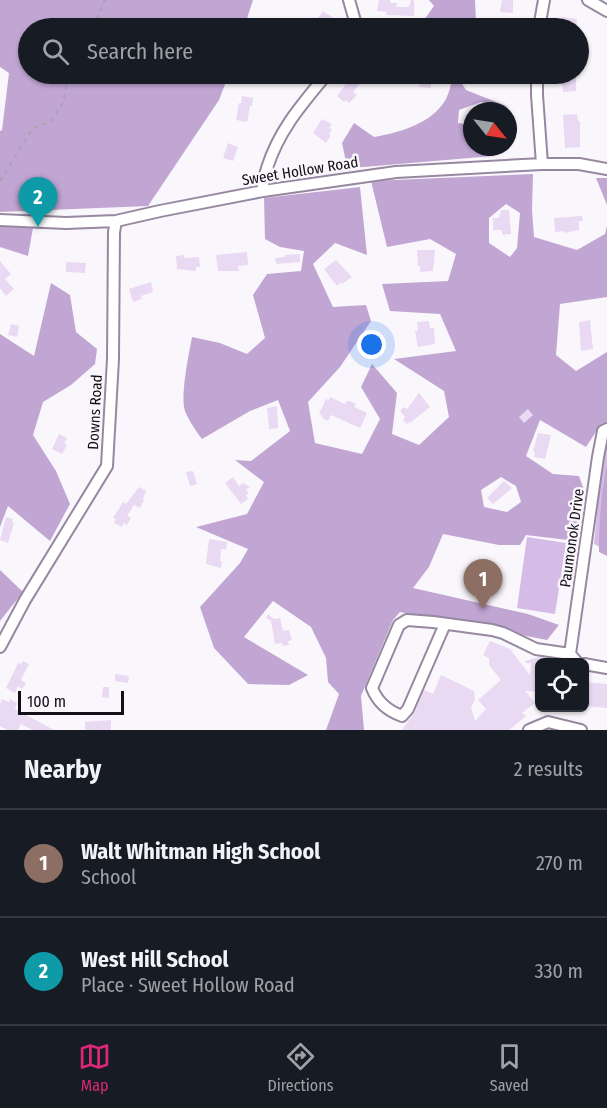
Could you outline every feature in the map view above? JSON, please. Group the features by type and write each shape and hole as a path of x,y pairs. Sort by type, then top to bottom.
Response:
{"street":[{"path":"350,0 354,18"},
{"path":"541,18 544,0"},
{"path":"588,0 607,11"},
{"path":"263,191 262,184 281,132 319,84"},
{"path":"537,84 543,164"},
{"name":"Sweet Hollow Road","path":"0,219 74,223 116,221 263,191 396,172 543,164 579,164 607,169"},
{"name":"Downs Road","path":"0,647 30,592 107,466 113,359 116,221"},
{"name":"Paumonok Drive","path":"574,658 598,457 603,431 607,429"},
{"path":"445,624 408,709 402,716 394,713 376,698 372,688 399,625 407,620 445,624 502,633 536,649 574,658"},
{"path":"589,665 607,668"},
{"path":"530,730 548,722 581,730"}],"path":[{"path":"98,18 106,0"},
{"path":"0,181 33,128 51,121 63,103 68,84"}],"shaded area":[{"path":"0,0 253,0 247,18 18,18 18,84 225,84 219,100 148,206 0,212 0,131 2,130 9,73 0,67"},
{"path":"429,0 475,0 476,18 425,18 434,6"},
{"path":"450,84 462,84 466,90 496,102 463,102 463,109 459,110 458,123 463,124 463,156 493,156 352,168 346,162 342,143 354,123 374,137 392,133 420,123 436,112 444,102"},
{"path":"533,174 534,237 577,250 605,234 607,226 607,297 560,304 556,355 576,371 607,352 607,422 601,424 586,447 540,420 526,456 553,474 579,476 584,490 576,541 526,535 520,545 499,545 443,534 429,567 413,588 528,614 559,625 547,640 400,612 393,620 361,696 364,730 326,730 339,694 328,682 326,658 311,627 273,601 244,637 308,675 289,685 248,684 214,648 200,607 240,563 248,549 196,527 247,514 264,482 235,460 251,461 290,431 278,400 250,411 202,439 185,411 184,386 192,337 220,343 247,354 265,338 253,295 267,274 301,271 304,251 280,247 265,239 264,198 360,187 367,255 335,243 313,264 333,307 366,305 371,321 340,367 308,402 315,443 362,454 380,419 361,387 372,364 397,393 392,434 419,445 449,417 444,391 394,359 456,351 440,314 390,311 382,284 448,281 456,254 430,239 387,247 371,181","holes":["506,204 520,213 517,248 510,257 489,243 489,218","501,477 516,486 521,502 507,512 484,507 481,490"]},
{"path":"596,178 607,178 607,205"},
{"path":"0,226 33,228 28,256 0,247"},
{"path":"51,283 70,295 76,332 97,349 95,364 71,385 43,402 33,435 56,471 70,504 50,541 8,506 0,527 0,334 34,356"},
{"path":"607,437 607,551 594,544 604,440"},
{"path":"607,464 607,556 599,552 599,530"},
{"path":"527,537 566,543 555,614 517,608"},
{"path":"0,570 23,592 0,621"}],"building":[{"path":"379,0 390,0 390,3 397,3 396,7 409,7 411,0 414,0 414,16 386,15 387,12 377,11"},
{"path":"502,0 513,0 513,13 500,12"},
{"path":"323,11 332,17 331,18 318,18"},
{"path":"346,84 359,84 353,92 357,95 349,103 337,96"},
{"path":"420,84 431,84 431,88 419,87"},
{"path":"563,84 576,84 576,91 563,92"},
{"path":"242,96 253,98 247,122 236,120"},
{"path":"577,114 578,121 580,121 580,147 565,148 563,115"},
{"path":"322,119 332,124 329,128 332,129 329,134 331,135 326,143 313,133"},
{"path":"228,143 238,147 233,161 223,158"},
{"path":"501,210 509,210 511,234 502,235 502,230 493,230 493,218 499,218"},
{"path":"582,216 583,221 579,221 579,230 555,232 554,218"},
{"path":"417,250 435,250 433,271 420,272"},
{"path":"247,252 248,265 238,266 239,271 218,271 216,255"},
{"path":"300,254 300,262 276,264 275,258"},
{"path":"184,255 184,258 199,257 200,267 196,267 196,271 177,269 176,256"},
{"path":"336,260 352,277 337,286 324,269"},
{"path":"0,261 11,274 5,279 14,289 6,296 0,288"},
{"path":"66,262 86,263 85,273 66,272"},
{"path":"151,282 153,292 133,302 129,289"},
{"path":"590,320 593,349 581,351 579,322"},
{"path":"429,321 430,328 434,328 435,344 418,347 415,331 418,331 417,322"},
{"path":"11,324 19,326 17,337 8,335"},
{"path":"419,393 430,407 407,424 400,411 404,407 407,409"},
{"path":"330,397 345,404 350,401 356,404 354,407 367,413 360,428 331,415 328,421 322,418 323,416 319,414 326,399 329,400"},
{"path":"277,406 278,428 269,429 267,408"},
{"path":"528,409 533,415 524,423 519,417"},
{"path":"538,433 551,435 545,459 534,457 535,452 533,451"},
{"path":"59,434 67,438 64,443 67,445 62,454 52,449"},
{"path":"193,471 197,484 190,486 186,472"},
{"path":"233,477 239,486 243,483 250,487 246,490 249,493 246,495 248,499 241,504 225,483"},
{"path":"504,481 512,488 493,504 487,498"},
{"path":"139,487 146,491 140,508 134,505 127,516 131,518 127,525 124,523 122,527 114,523 116,519 113,518 123,502 126,504"},
{"path":"6,517 13,519 12,523 14,523 8,543 0,540"},
{"path":"209,539 227,542 226,549 221,549 221,568 206,564"},
{"path":"268,614 274,619 280,618 283,631 289,630 292,640 288,641 289,645 275,644 271,621 266,618"},
{"path":"490,641 510,649 530,675 531,663 525,661 535,658 535,692 525,691 535,703 522,713 526,716 509,730 402,730 415,712 424,690 433,694 441,675 474,691 475,699 471,708 475,721 486,709 478,700 501,680 489,665 489,658 483,655"},
{"path":"23,661 29,664 21,680 26,683 22,689 18,686 15,693 6,688 18,663 21,664"},
{"path":"115,674 129,676 128,683 115,681"},
{"path":"589,682 607,684 607,708 589,706"},
{"path":"103,687 109,687 109,698 102,697"},
{"path":"2,699 9,702 10,699 17,703 15,709 54,730 33,730 21,724 18,730 7,730 0,726"},
{"path":"111,720 111,730 85,730 85,722"}],"place":[{"name":"West Hill School","path":"38,227"},
{"name":"Walt Whitman High School","path":"483,609"}]}
